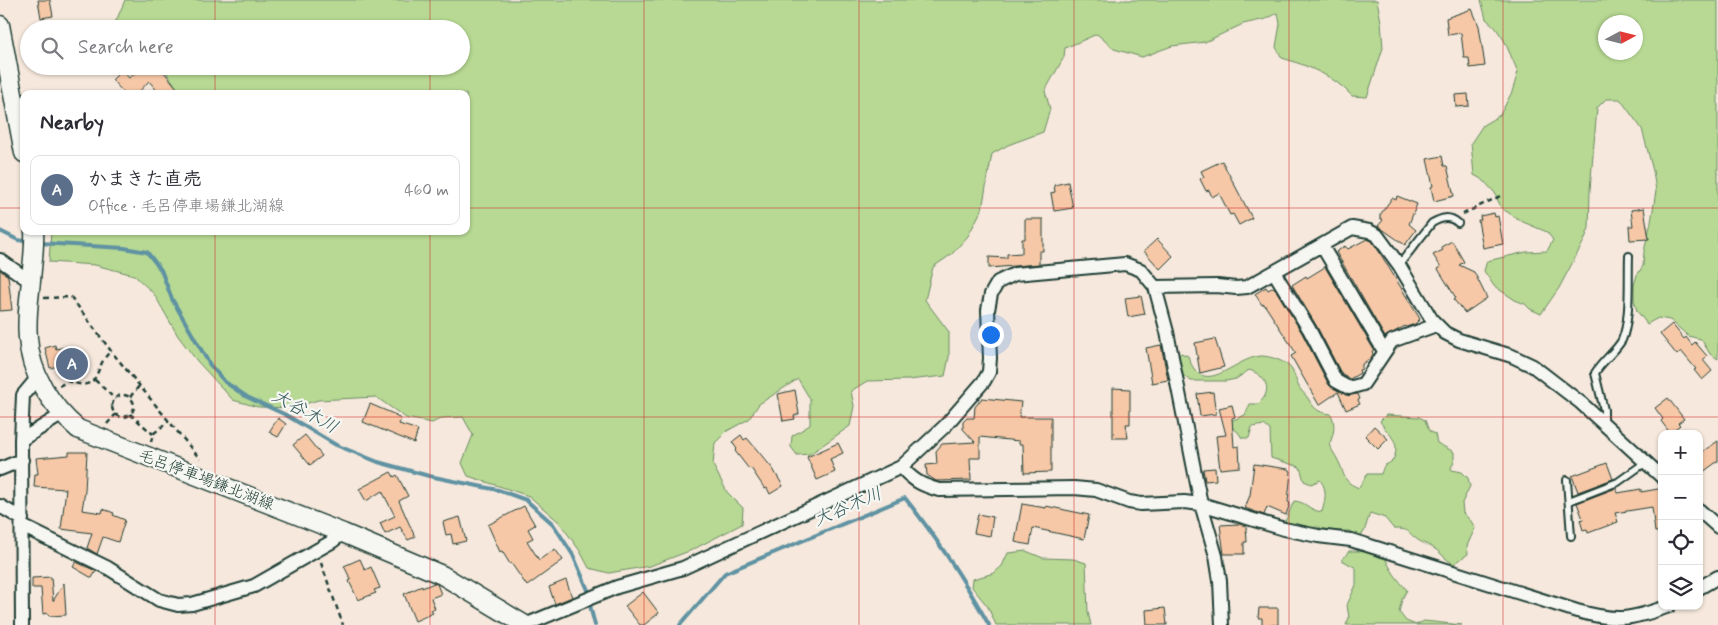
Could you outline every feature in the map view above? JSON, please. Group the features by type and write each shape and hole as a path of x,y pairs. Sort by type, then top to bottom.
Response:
{"main road":[{"path":"0,25 20,132"},
{"name":"毛呂停車場鎌北湖線","path":"34,239 27,322 32,361 46,394 61,415 78,429 344,533 442,575 525,625"}],"street":[{"path":"1155,287 1248,287 1352,228 1369,231 1377,235 1399,265 1436,325 1445,333 1460,340 1512,356 1534,366 1581,403 1660,475"},
{"path":"1322,246 1384,351"},
{"path":"0,260 6,270 31,279"},
{"path":"525,625 617,587 682,568 902,467 945,426 984,381 989,372 988,310 992,294 998,282 1015,274 1125,264 1141,270 1155,287 1167,332 1201,504 1216,556 1220,581 1222,625"},
{"path":"1274,272 1336,381 1349,388 1363,384 1392,341 1436,325"},
{"path":"22,625 23,394 38,377"},
{"path":"22,440 61,415"},
{"path":"0,469 22,460"},
{"path":"902,467 914,480 924,486 939,490 1074,488 1096,490 1129,502 1141,504 1184,502 1201,504 1284,529 1351,540 1595,616 1620,619 1643,615 1658,610"},
{"path":"0,506 22,522 108,568 159,600 178,605 192,604 254,586 344,533"},
{"path":"1703,514 1718,527"},
{"path":"1703,586 1718,577"}],"lane":[{"path":"1399,265 1432,223 1439,219 1449,218 1458,223"},
{"path":"1604,424 1604,410 1595,373 1600,364 1621,342 1624,332 1627,314 1629,256"},
{"path":"1569,501 1618,482 1646,462"},
{"path":"1567,480 1571,536"}],"path":[{"path":"1469,211 1500,196"},
{"path":"42,298 71,297 201,462"},
{"path":"55,389 68,381 86,385 95,380 102,362 112,351"},
{"path":"95,380 115,399"},
{"path":"130,397 140,385"},
{"path":"122,395 130,397 134,404 130,414 124,417 116,414 112,407 115,399 122,395"},
{"path":"102,428 116,414"},
{"path":"130,414 154,434"},
{"path":"149,448 154,434 169,421"},
{"path":"316,550 343,625"}],"green space":[{"path":"125,0 1377,0 1383,48 1367,97 1352,96 1320,72 1282,58 1276,47 1280,24 1278,13 1266,19 1243,24 1205,42 1172,46 1142,57 1114,49 1097,34 1065,48 1064,57 1045,91 1050,109 1043,132 1008,145 992,154 982,209 968,236 952,254 933,267 925,300 949,332 949,357 945,376 908,380 867,381 851,391 854,406 850,426 810,454 797,455 791,447 792,436 810,425 810,399 798,379 759,404 749,419 727,431 715,443 713,465 727,492 743,508 742,524 692,550 650,566 609,573 589,568 580,551 559,522 529,496 468,476 462,463 473,435 463,417 442,418 432,423 406,418 376,397 318,400 292,408 258,407 233,400 197,361 178,336 154,294 134,275 95,265 49,262 51,235 470,235 470,90 178,90 168,75 470,75 470,20 117,19"},
{"path":"1481,0 1718,0 1718,359 1710,354 1701,339 1688,336 1670,320 1658,318 1647,324 1637,311 1634,300 1634,285 1637,275 1643,266 1644,251 1656,191 1642,129 1620,99 1606,99 1597,108 1590,190 1589,228 1559,288 1541,314 1494,286 1484,271 1487,261 1526,252 1547,251 1553,240 1547,232 1523,222 1501,208 1495,193 1483,180 1474,175 1471,143 1483,125 1500,115 1512,92 1518,72 1504,40 1495,27 1486,19"},
{"path":"1181,353 1188,356 1194,369 1202,375 1210,376 1220,374 1250,358 1261,356 1274,358 1287,364 1293,372 1298,385 1314,407 1319,411 1331,414 1334,430 1329,445 1347,480 1359,488 1367,474 1381,474 1384,466 1391,462 1396,452 1396,446 1392,438 1380,421 1386,415 1419,417 1425,420 1429,431 1435,434 1437,443 1454,452 1452,470 1462,472 1468,478 1470,486 1462,503 1463,513 1475,528 1467,546 1468,554 1454,564 1408,532 1394,529 1385,518 1370,513 1364,532 1359,537 1349,531 1326,531 1319,527 1305,528 1285,522 1294,501 1322,512 1325,491 1320,480 1311,484 1304,481 1300,467 1271,458 1270,430 1264,425 1252,427 1249,438 1242,438 1230,426 1231,421 1245,415 1250,404 1258,404 1263,399 1267,389 1264,380 1255,372 1249,370 1236,379 1226,381 1191,381 1182,375 1177,357"},
{"path":"1026,551 1043,558 1073,559 1086,563 1088,612 1091,625 996,625 988,607 972,587 973,579 994,573 1002,566 1008,553"},
{"path":"1349,551 1369,551 1385,557 1395,575 1407,590 1402,599 1399,612 1406,621 1416,625 1346,625 1349,618 1347,605 1356,585 1356,568 1342,560"},
{"path":"1424,621 1462,625 1416,625"}],"building":[{"path":"38,0 50,0 53,16 41,18"},
{"path":"1472,9 1479,26 1485,66 1470,68 1469,58 1464,58 1461,33 1448,35 1446,18"},
{"path":"117,75 126,75 129,78 133,75 166,75 179,90 156,90 149,81 141,90 121,90 112,80"},
{"path":"1468,94 1469,106 1456,107 1455,95"},
{"path":"1442,156 1444,166 1447,166 1454,196 1434,201 1427,159"},
{"path":"1222,161 1252,218 1239,225 1233,214 1230,215 1219,193 1212,197 1209,190 1206,191 1200,179 1204,177 1201,171"},
{"path":"1068,182 1073,208 1054,211 1051,193 1055,192 1054,185"},
{"path":"1397,196 1417,204 1409,224 1416,230 1405,245 1378,226 1383,220 1380,218 1380,215 1392,198 1396,200"},
{"path":"1644,208 1649,239 1630,240 1629,226 1633,226 1631,210"},
{"path":"1494,213 1495,217 1498,216 1503,244 1483,248 1478,220 1481,220 1480,216"},
{"path":"1025,219 1043,219 1043,251 1039,251 1039,264 989,268 989,257 1007,258 1007,254 1022,253 1022,239 1025,239"},
{"path":"1157,239 1173,256 1160,269 1144,251"},
{"path":"1367,239 1372,241 1380,253 1420,319 1415,324 1405,326 1385,337 1336,252 1345,246 1348,249"},
{"path":"1452,241 1464,262 1459,265 1474,272 1487,298 1465,313 1454,300 1456,298 1438,269 1441,267 1433,255 1443,250 1441,247"},
{"path":"1325,267 1374,350 1372,351 1371,358 1362,364 1362,369 1359,370 1360,373 1350,379 1342,375 1316,325 1292,285"},
{"path":"0,270 8,276 12,310 0,311"},
{"path":"1266,287 1268,290 1274,287 1302,333 1329,385 1346,395 1358,394 1360,404 1346,410 1338,392 1319,405 1291,356 1296,353 1264,304 1262,305 1255,294"},
{"path":"1141,296 1145,314 1128,317 1125,298"},
{"path":"1672,324 1684,339 1686,337 1692,345 1695,342 1707,356 1703,360 1712,371 1702,380 1694,370 1696,369 1681,351 1677,355 1660,334"},
{"path":"1215,339 1224,367 1200,373 1195,343"},
{"path":"55,345 56,349 66,347 70,363 50,368 45,348"},
{"path":"1161,345 1168,380 1152,383 1146,348"},
{"path":"1113,388 1130,389 1130,424 1126,424 1128,438 1113,438"},
{"path":"795,390 799,414 794,416 795,419 783,421 778,394"},
{"path":"1213,392 1216,414 1200,416 1197,394"},
{"path":"982,398 1021,402 1019,417 1051,417 1051,472 1024,473 1023,444 1019,444 1019,441 980,437 980,458 970,458 971,480 936,481 927,475 926,465 937,464 936,451 942,444 975,442 963,429 963,422 967,418 974,418 975,407"},
{"path":"1668,398 1684,419 1678,423 1680,425 1674,430 1668,430 1655,408"},
{"path":"370,404 396,415 401,419 399,424 418,430 414,443 363,422"},
{"path":"1232,405 1235,417 1232,418 1234,447 1239,446 1240,467 1220,469 1216,436 1226,435 1219,408"},
{"path":"278,418 286,424 278,437 269,432"},
{"path":"1374,426 1388,439 1378,449 1365,436"},
{"path":"305,435 322,456 310,465 293,445"},
{"path":"741,435 744,440 747,438 773,469 783,486 770,494 767,488 765,489 751,468 749,469 735,451 737,449 732,442"},
{"path":"1718,441 1718,461 1703,472 1703,451"},
{"path":"838,443 843,453 830,459 835,472 817,480 807,457"},
{"path":"69,452 87,452 82,510 102,513 103,509 125,520 118,542 103,537 97,554 87,548 92,533 61,529 66,489 34,487 35,474 38,474 36,458 69,455"},
{"path":"1607,463 1613,479 1578,492 1572,476"},
{"path":"1254,464 1291,471 1288,502 1290,503 1286,515 1267,507 1264,515 1245,508 1250,495"},
{"path":"1215,468 1216,480 1205,481 1203,469"},
{"path":"391,472 394,477 397,475 408,496 399,501 415,537 408,540 400,527 385,534 380,523 395,516 382,491 366,501 359,489"},
{"path":"1616,488 1618,493 1641,489 1641,492 1658,489 1658,532 1655,532 1652,507 1615,513 1618,522 1588,533 1587,529 1583,530 1580,520 1583,519 1577,503"},
{"path":"1022,504 1046,508 1046,506 1089,515 1084,539 1033,528 1030,545 1015,542"},
{"path":"524,506 535,525 528,529 533,538 527,541 539,560 555,549 563,560 527,586 502,551 500,552 488,525"},
{"path":"978,514 993,517 990,536 974,533"},
{"path":"460,517 466,541 453,544 451,534 446,535 443,522"},
{"path":"1239,524 1246,526 1247,542 1244,542 1244,554 1224,554 1220,525"},
{"path":"360,559 365,570 371,567 380,588 374,590 376,593 358,600 344,566"},
{"path":"76,562 96,571 92,578 73,567"},
{"path":"51,577 53,601 64,583 66,615 49,616 48,613 43,614 41,588 32,588 32,578"},
{"path":"566,580 572,597 555,604 549,587"},
{"path":"434,583 437,584 441,594 431,598 435,609 431,610 433,613 415,621 404,594"},
{"path":"643,592 659,613 644,625 640,625 625,606"},
{"path":"1165,608 1167,625 1147,625 1146,610"},
{"path":"1259,608 1278,608 1278,625 1262,625 1262,618 1258,618"}],"waterway":[{"name":"大谷木川","path":"0,231 18,240 31,242"},
{"name":"大谷木川","path":"40,243 124,248 147,252 161,270 172,299 210,365 225,382 247,397 286,415 336,445 378,462 429,476 498,490 526,500 553,524 573,555 588,590 595,625"},
{"name":"大谷木川","path":"680,625 725,573 905,498 950,560 989,625"}],"place":[{"name":"かまきた直売","path":"72,364"}]}
